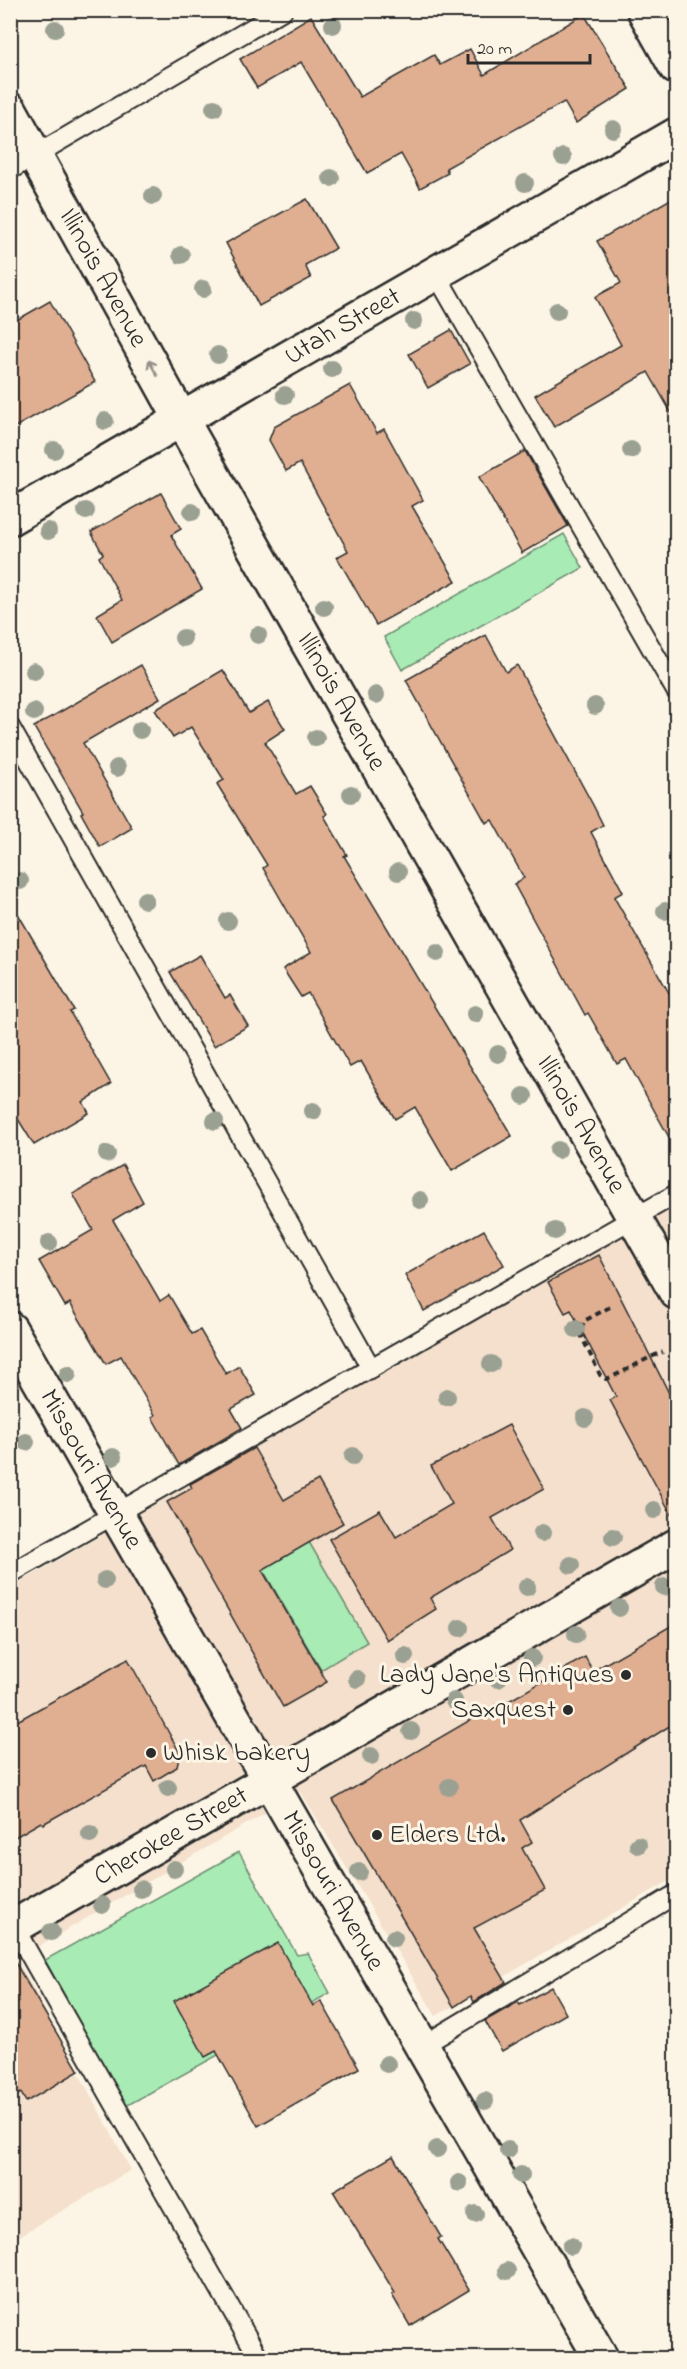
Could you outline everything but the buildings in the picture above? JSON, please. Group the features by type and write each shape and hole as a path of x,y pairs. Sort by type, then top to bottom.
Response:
{"street":[{"path":"644,10 676,67"},
{"name":"Illinois Avenue","path":"10,110 23,163 181,419 676,1292"},
{"name":"Utah Street","path":"10,518 676,135"},
{"name":"Missouri Avenue","path":"10,1329 601,2358"},
{"name":"Cherokee Street","path":"12,1928 676,1546"}],"lane":[{"path":"23,163 283,10"},
{"path":"436,274 676,691"},
{"path":"10,727 371,1368"},
{"path":"10,1574 676,1194"},
{"path":"422,2046 676,1895"},
{"path":"12,1928 259,2358"}],"path":[{"path":"610,1307 584,1321 580,1333 600,1375 606,1380 663,1352"}],"shaded area":[{"path":"676,1204 676,1877 436,2016 301,1792 17,1959 131,2170 11,2241 10,1588"}],"green space":[{"path":"564,534 583,568 402,670 384,637"},
{"path":"309,1542 367,1642 321,1670 259,1563"},
{"path":"239,1852 297,1955 308,1953 330,1993 126,2106 45,1960"}],"place":[{"name":"Lady Jane's Antiques","path":"626,1675"},
{"name":"Saxquest","path":"568,1710"},
{"name":"Whisk bakery","path":"151,1753"},
{"name":"Elders Ltd.","path":"377,1835"}]}
